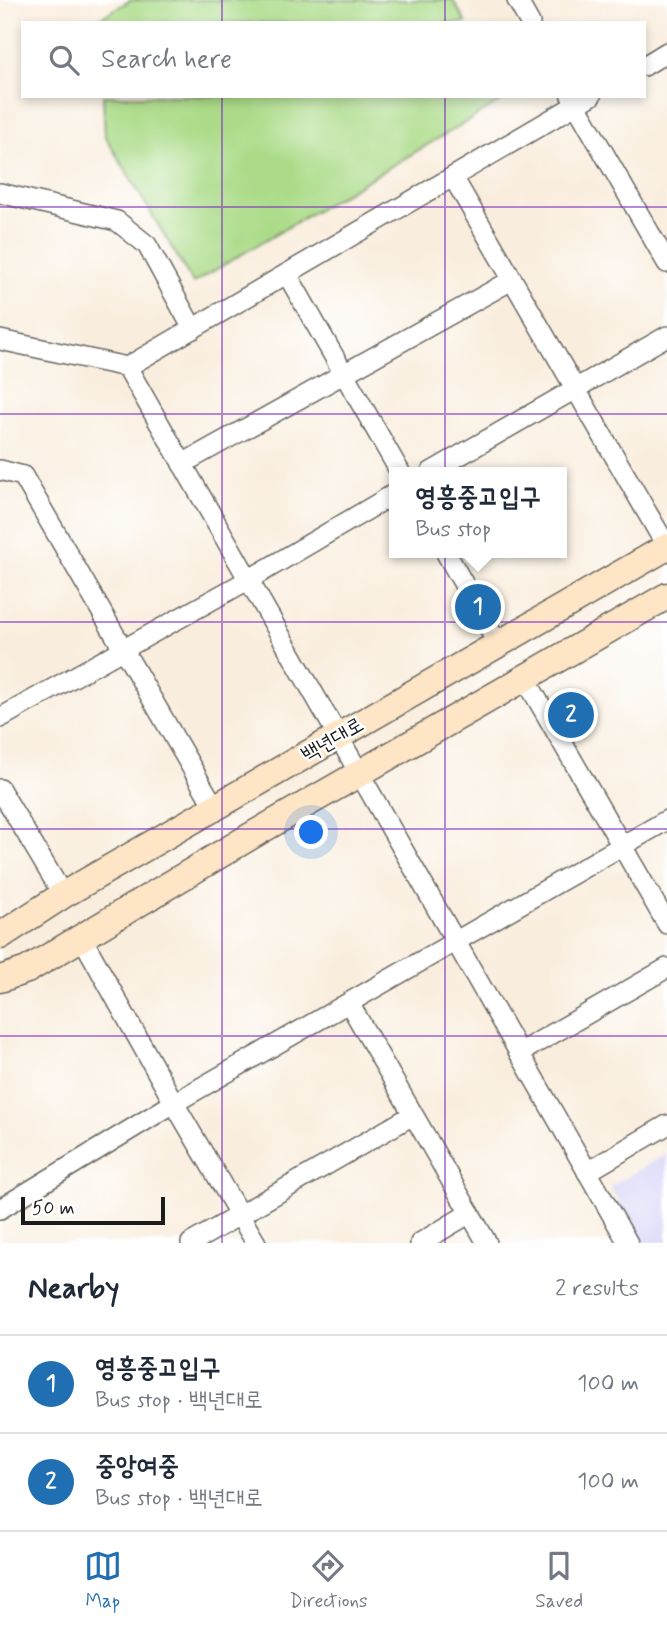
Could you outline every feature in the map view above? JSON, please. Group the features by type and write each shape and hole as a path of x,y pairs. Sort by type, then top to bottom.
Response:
{"street":[{"path":"517,0 529,21"},
{"path":"646,64 667,52"},
{"path":"0,340 127,367 453,177 580,99 667,262"},
{"path":"453,177 667,547"},
{"path":"0,193 117,221 147,244 193,328"},
{"path":"287,274 397,467"},
{"path":"182,464 512,280"},
{"path":"440,467 667,336"},
{"path":"127,367 628,1243"},
{"path":"0,470 23,476 215,808"},
{"path":"0,719 248,580 389,497"},
{"name":"백년대로","path":"0,936 63,895 667,547"},
{"path":"449,558 498,644"},
{"name":"백년대로","path":"0,979 27,970 667,596"},
{"path":"525,678 667,924"},
{"path":"0,789 63,895"},
{"path":"0,1209 174,1103 667,820"},
{"path":"82,936 174,1103 256,1243"},
{"path":"519,1053 667,968"},
{"path":"349,1003 487,1243"},
{"path":"191,1243 413,1115"},
{"path":"587,1172 667,1125"},
{"path":"420,1243 470,1213"}],"shaded area":[{"path":"667,1153 667,1243 643,1243 610,1187"}],"green space":[{"path":"131,0 453,0 465,21 100,21 100,18"},
{"path":"103,98 507,98 193,283 105,136"}],"place":[{"name":"영흥중고입구","path":"478,607"},
{"name":"중앙여중","path":"571,715"}]}
